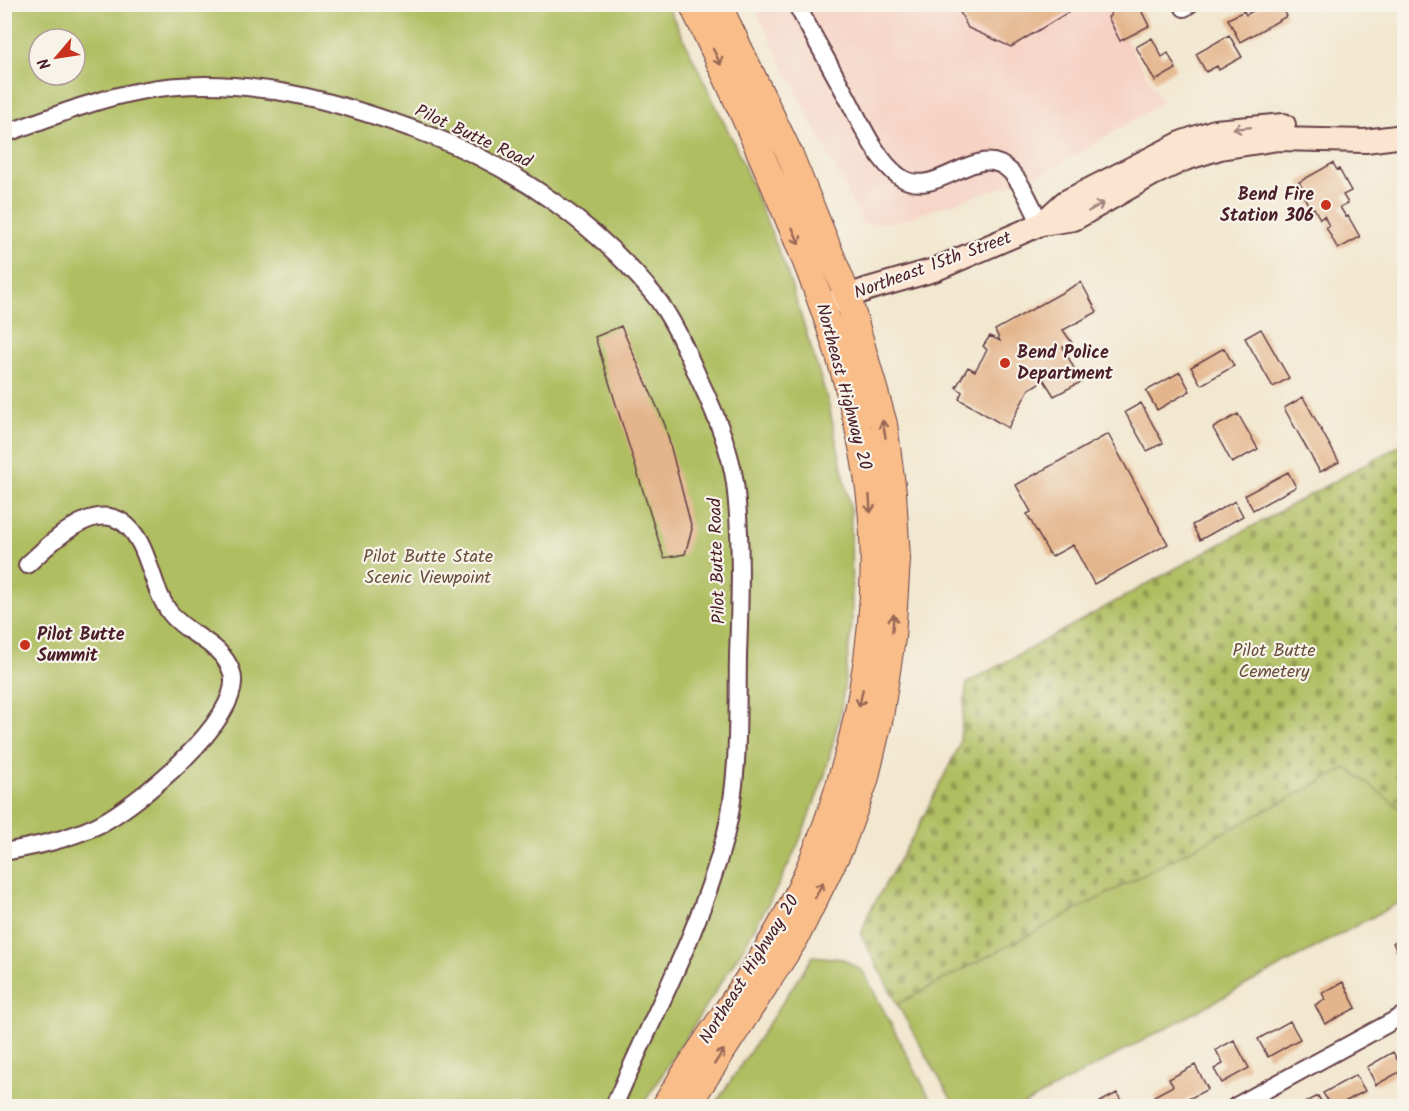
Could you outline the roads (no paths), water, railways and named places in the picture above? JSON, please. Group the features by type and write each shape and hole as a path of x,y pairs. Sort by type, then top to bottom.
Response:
{"main road":[{"name":"Northeast Highway 20","path":"665,1107 774,937 798,892 822,837 852,743 866,672 873,550 869,490 858,430 824,306 744,112 692,4"},
{"name":"Northeast Highway 20","path":"687,1107 795,939 841,846 865,781 880,717 892,638 897,559 893,493 884,424 848,297 790,155 718,4"},
{"name":"Northeast 15th Street","path":"1041,224 1065,202 1183,142 1209,132 1278,125 1352,127 1404,121"},
{"name":"Northeast 15th Street","path":"824,306 934,270 1041,224 1074,219 1153,174 1185,159 1220,148 1278,139 1365,141 1404,136"}],"street":[{"path":"796,4 886,165 902,178 917,183 936,181 972,164 984,161 997,163 1012,173 1041,224"},
{"name":"Pilot Butte Road","path":"4,134 69,110 140,91 210,84 291,92 375,115 444,141 513,174 568,213 614,251 657,298 715,412 734,479 741,554 736,785 724,839 694,930 644,1036 614,1107"},
{"path":"4,852 57,842 98,826 133,803 164,778 198,744 223,712 233,692 232,672 222,656 208,641 181,625 170,613 140,543 128,526 116,518 97,517 83,521 59,534 27,565"},
{"path":"1236,1107 1403,1018"}],"place":[{"name":"Bend Fire Station 306","path":"1326,205"},
{"name":"Bend Police Department","path":"1005,363"},
{"name":"Pilot Butte Summit","path":"25,645"}],"park label":[{"name":"Pilot Butte State Scenic Viewpoint","path":"428,567"},
{"name":"Pilot Butte Cemetery","path":"1274,661"}]}
